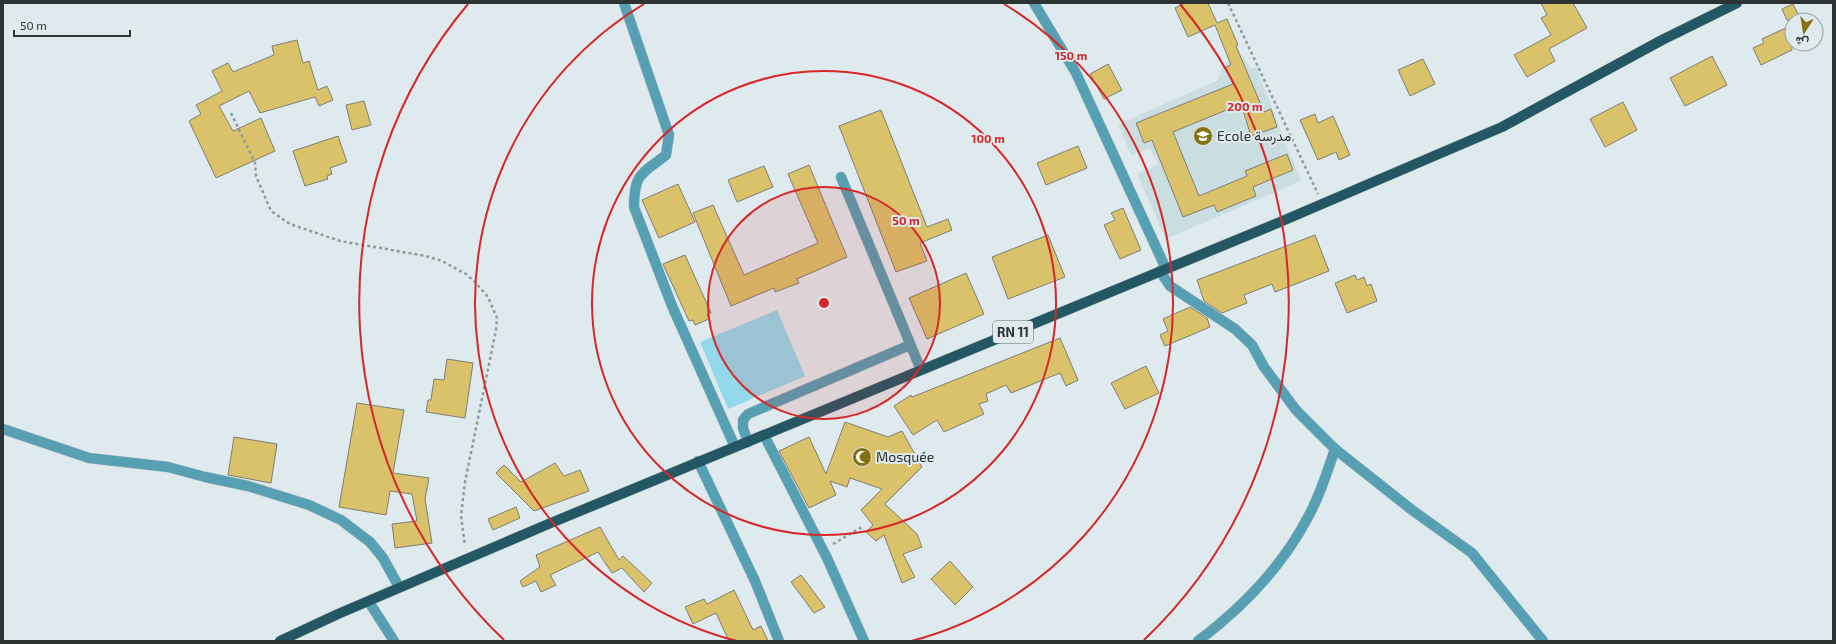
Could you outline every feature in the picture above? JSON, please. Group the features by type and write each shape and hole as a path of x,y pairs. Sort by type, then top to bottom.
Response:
{"main road":[{"name":"RN 11","path":"280,641 369,602 399,587 1163,270 1502,127 1656,44 1737,3"}],"street":[{"path":"624,3 669,135 666,155 645,170 638,179 634,192 634,207 672,306 735,447"},
{"path":"1034,3 1076,73 1170,286 1234,329 1252,345 1264,367 1296,410 1335,449 1412,510 1472,553 1543,641"},
{"path":"841,177 921,370"},
{"path":"748,442 743,428 743,420 748,414 910,345"},
{"path":"3,429 89,458 168,467 205,478 248,486 309,505 341,520 370,542 383,558 399,587"},
{"path":"764,435 823,550 864,641"},
{"path":"1198,641 1260,586 1287,553 1309,516 1320,491 1335,449"},
{"path":"698,462 755,581 779,641"},
{"path":"369,602 394,641"}],"path":[{"path":"1228,3 1323,203"},
{"path":"232,114 254,163 256,176 271,212 290,224 340,241 426,256 442,261 475,282 488,297 493,306 497,318 496,330 475,429 462,516 463,538 469,558"},
{"path":"823,550 862,527"}],"shaded area":[{"name":"Ecole مدرسة","path":"1244,56 1250,69 1256,67 1301,181 1166,239 1137,174 1158,165 1150,148 1131,155 1118,124 1217,81 1224,64"},
{"path":"777,310 805,376 728,409 700,342"}],"building":[{"path":"1185,3 1208,3 1217,23 1227,19 1238,45 1236,46 1264,112 1271,109 1277,127 1251,136 1241,104 1173,132 1199,196 1247,176 1245,171 1287,154 1293,170 1253,187 1256,196 1217,212 1214,205 1183,217 1152,140 1144,143 1136,123 1233,84 1226,67 1231,65 1215,25 1188,37 1175,8"},
{"path":"1541,3 1573,3 1587,28 1549,49 1555,61 1527,77 1514,55 1551,35 1541,18 1547,15"},
{"path":"1793,4 1797,12 1784,12 1784,13 1782,9"},
{"path":"1784,29 1784,52 1788,52 1761,65 1753,48 1764,43 1762,39"},
{"path":"297,40 303,63 309,61 318,90 327,86 333,100 319,106 315,97 260,113 249,91 219,106 233,131 261,118 275,151 216,178 189,121 201,114 196,105 222,91 212,71 228,63 233,72 274,55 272,46"},
{"path":"1712,56 1727,85 1685,106 1670,78"},
{"path":"1423,59 1435,84 1410,96 1398,70"},
{"path":"1108,64 1122,90 1104,99 1090,74"},
{"path":"364,101 371,125 352,130 346,105"},
{"path":"1623,102 1637,130 1605,147 1590,119"},
{"path":"881,110 927,227 948,219 952,230 920,243 927,261 896,272 839,126"},
{"path":"1315,114 1318,123 1333,116 1350,155 1339,160 1336,152 1318,160 1300,120"},
{"path":"338,136 347,162 330,168 332,174 327,176 328,179 305,186 293,151"},
{"path":"1078,146 1087,168 1046,185 1037,163"},
{"path":"809,165 847,257 797,279 799,283 775,292 774,288 731,306 693,213 713,205 744,275 818,243 788,174"},
{"path":"764,166 773,187 737,202 728,180"},
{"path":"678,184 695,222 659,238 642,200"},
{"path":"1123,208 1141,250 1120,259 1104,225 1115,220 1111,213"},
{"path":"1048,235 1065,277 1008,299 992,257"},
{"path":"1315,235 1329,271 1275,292 1272,284 1244,295 1247,303 1222,313 1204,301 1197,280"},
{"path":"685,255 711,313 707,315 709,319 695,325 693,320 689,321 663,264"},
{"path":"966,273 984,314 927,339 909,298"},
{"path":"1355,275 1357,280 1364,277 1367,286 1371,284 1377,301 1347,313 1335,283"},
{"path":"1190,307 1207,318 1210,327 1165,346 1160,335 1168,331 1163,319"},
{"path":"1060,338 1078,380 1066,386 1060,373 1011,393 1006,385 986,394 988,401 979,404 984,414 944,432 937,420 913,435 894,406 911,395 912,397"},
{"path":"447,359 473,363 465,418 426,412 428,400 431,400 434,379 444,380"},
{"path":"1146,366 1159,393 1125,409 1111,383"},
{"path":"357,403 404,410 393,473 429,478 425,499 432,543 395,548 392,524 417,521 412,494 390,491 386,515 339,507"},
{"path":"845,422 888,437 902,431 922,467 885,504 917,534 922,547 903,554 915,577 902,583 884,535 876,541 866,532 873,525 861,510 882,489 850,478 847,487 830,481 836,495 809,508 779,451 809,437 826,474"},
{"path":"234,437 277,444 271,483 228,475"},
{"path":"555,463 564,476 580,470 589,491 534,511 496,473 504,465 521,482"},
{"path":"516,507 520,518 493,530 488,519"},
{"path":"600,527 619,560 623,556 652,583 644,592 622,568 612,573 598,552 550,575 556,585 541,592 536,581 523,587 520,581 540,567 536,555"},
{"path":"950,561 973,587 955,605 931,579"},
{"path":"801,575 825,607 814,613 791,582"},
{"path":"734,590 753,630 761,626 768,641 729,641 716,613 693,624 685,607 704,599 707,604"}],"place":[{"name":"Ecole مدرسة","path":"1203,136"},
{"name":"Mosquée","path":"862,457"}]}
